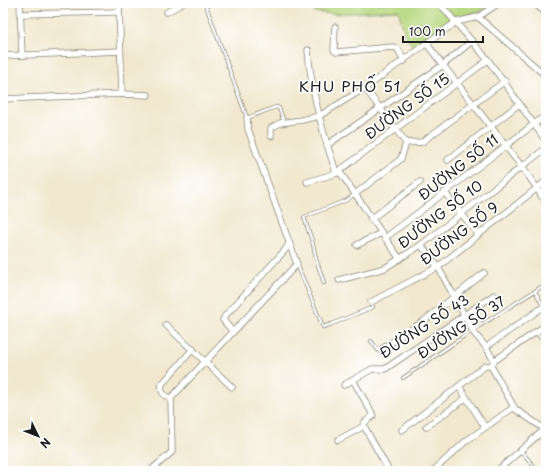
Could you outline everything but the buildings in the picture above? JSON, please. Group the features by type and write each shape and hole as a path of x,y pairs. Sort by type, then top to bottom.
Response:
{"street":[{"path":"20,3 22,55"},
{"path":"119,3 122,94"},
{"path":"167,12 183,3"},
{"path":"271,136 270,128 284,123 318,116 365,88 456,22 478,17 496,3"},
{"path":"534,3 546,13"},
{"path":"440,4 488,60 546,141"},
{"path":"20,14 119,12"},
{"path":"478,17 546,76"},
{"path":"335,27 334,50 336,52 393,47 398,49 404,60"},
{"path":"327,145 443,65 472,41"},
{"path":"426,43 522,167 542,197 546,200"},
{"path":"308,50 309,66 318,116 327,145 338,172 400,259"},
{"path":"3,56 120,51"},
{"name":"ĐƯỜNG SỐ 15","path":"307,182 338,172 458,84 488,60"},
{"path":"406,143 422,142 504,81"},
{"path":"365,88 406,143"},
{"path":"3,99 122,94 148,95"},
{"path":"448,160 519,104"},
{"name":"ĐƯỜNG SỐ 11","path":"385,238 546,115"},
{"path":"150,471 172,452 171,398 297,264 274,197 248,129 247,118"},
{"path":"355,194 401,159 406,143"},
{"name":"ĐƯỜNG SỐ 10","path":"339,280 385,268 400,259 421,245 546,148"},
{"name":"ĐƯỜNG SỐ 9","path":"371,302 438,267 546,181"},
{"path":"371,219 420,182"},
{"path":"444,193 478,234"},
{"path":"357,245 381,233"},
{"path":"233,332 223,320 225,316 286,249 289,243"},
{"path":"421,245 438,267 473,330 486,346 514,407 546,429 497,471"},
{"path":"380,350 424,321 484,273"},
{"name":"ĐƯỜNG SỐ 43","path":"344,385 372,369 385,369 494,294"},
{"path":"486,346 545,306"},
{"path":"402,430 485,366 493,363 546,325"},
{"path":"166,326 193,349 232,387"},
{"path":"171,398 164,395 160,389 162,384 193,349"},
{"path":"338,440 364,426 364,423 372,418 373,414 353,380"},
{"path":"459,386 485,427"},
{"path":"426,427 466,398"},
{"path":"433,471 466,441 514,407"},
{"path":"364,426 389,471"}],"lane":[{"path":"205,3 247,118 276,107 279,108 284,123"},
{"path":"324,283 304,217 347,200 355,194"},
{"path":"297,264 323,327 337,323 373,307 371,302"},
{"name":"ĐƯỜNG SỐ 37","path":"403,378 473,330 546,284"},
{"path":"535,291 545,306"},
{"path":"536,332 546,345"},
{"path":"371,341 378,350 380,350"},
{"path":"520,450 538,471"}],"green space":[{"path":"314,3 484,3 485,8 447,23 414,48 406,37 398,10 336,14 314,12"}],"district":[{"name":"KHU PHỐ 51","path":"350,85"}]}
